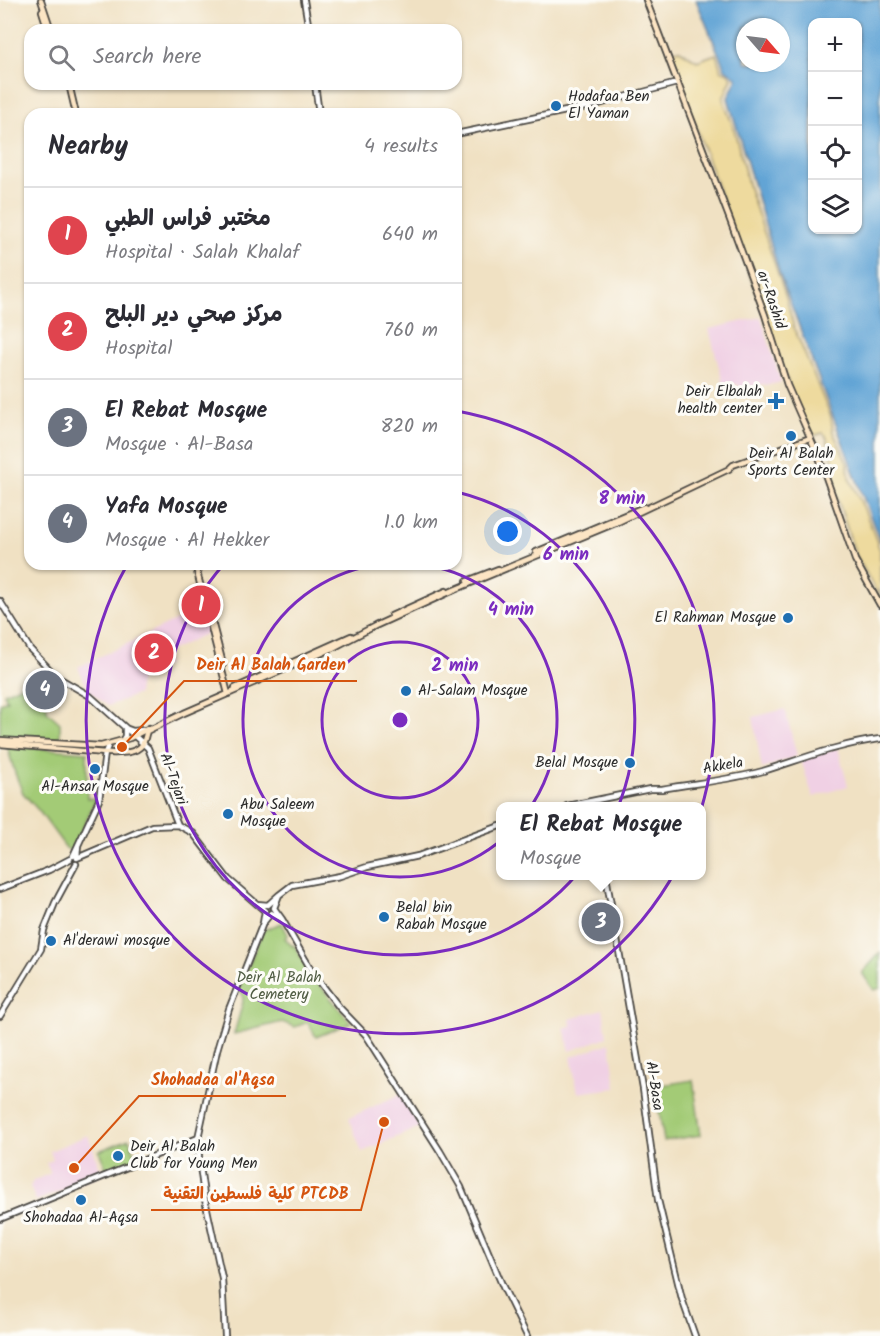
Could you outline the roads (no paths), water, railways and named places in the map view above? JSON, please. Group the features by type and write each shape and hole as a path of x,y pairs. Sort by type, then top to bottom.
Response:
{"main road":[{"path":"40,0 48,24"},
{"name":"ar-Rashid","path":"646,0 765,315 787,385 831,490 855,560 880,605"},
{"path":"69,90 73,108"},
{"path":"0,742 91,747 108,746 122,741 171,716 329,650 454,590 585,537 729,469 733,465 810,438"},
{"path":"198,570 229,692"},
{"path":"0,742 105,753 136,750 143,744 147,731 229,692"}],"street":[{"path":"304,0 308,24"},
{"path":"462,134 595,105 677,83"},
{"path":"316,90 318,108"},
{"path":"0,601 30,649 57,677 90,696 143,744"},
{"path":"125,728 133,731 144,730"},
{"path":"122,741 125,728"},
{"name":"Akkela","path":"585,802 762,771 858,741 880,739"},
{"name":"Al-Tejari","path":"143,744 150,752 178,825"},
{"path":"0,1016 41,949 44,930 70,873 78,845 99,800 105,753 108,746"},
{"path":"0,889 153,826 178,825 193,833 228,879 257,904 282,919 313,973 339,1007 366,1035 461,1187 510,1303 527,1336"},
{"path":"257,904 268,904 292,885 340,876 367,867 418,856 496,828"},
{"name":"Al-Basa","path":"607,880 643,1089 658,1200 682,1299 695,1336"},
{"path":"225,1336 222,1278 204,1195 198,1138 217,1050 229,1009 263,922 279,895"},
{"path":"268,904 270,910"},
{"path":"0,1219 198,1138"}],"water":[{"path":"696,0 880,0 880,542 780,275 728,98 737,78 725,69"}],"place":[{"name":"Hodafaa Ben El Yaman","path":"556,106"},
{"name":"Deir Elbalah health center","path":"776,401"},
{"name":"Deir Al Balah Sports Center","path":"791,436"},
{"name":"مختبر فراس الطبي","path":"201,605"},
{"name":"El Rahman Mosque","path":"788,618"},
{"name":"مركز صحي دير البلح","path":"154,653"},
{"name":"Yafa Mosque","path":"45,690"},
{"name":"Al-Salam Mosque","path":"406,691"},
{"name":"Deir Al Balah Garden","path":"122,747"},
{"name":"Belal Mosque","path":"630,763"},
{"name":"Al-Ansar Mosque","path":"95,769"},
{"name":"Abu Saleem Mosque","path":"228,814"},
{"name":"Belal bin Rabah Mosque","path":"384,917"},
{"name":"El Rebat Mosque","path":"601,922"},
{"name":"Al'derawi mosque","path":"51,941"},
{"name":"كلية فلسطين التقنية PTCDB","path":"384,1122"},
{"name":"Deir Al Balah Club for Young Men","path":"118,1156"},
{"name":"Shohadaa al'Aqsa","path":"74,1168"},
{"name":"Shohadaa Al-Aqsa","path":"81,1200"}],"park label":[{"name":"Deir Al Balah Cemetery","path":"279,986"}]}
